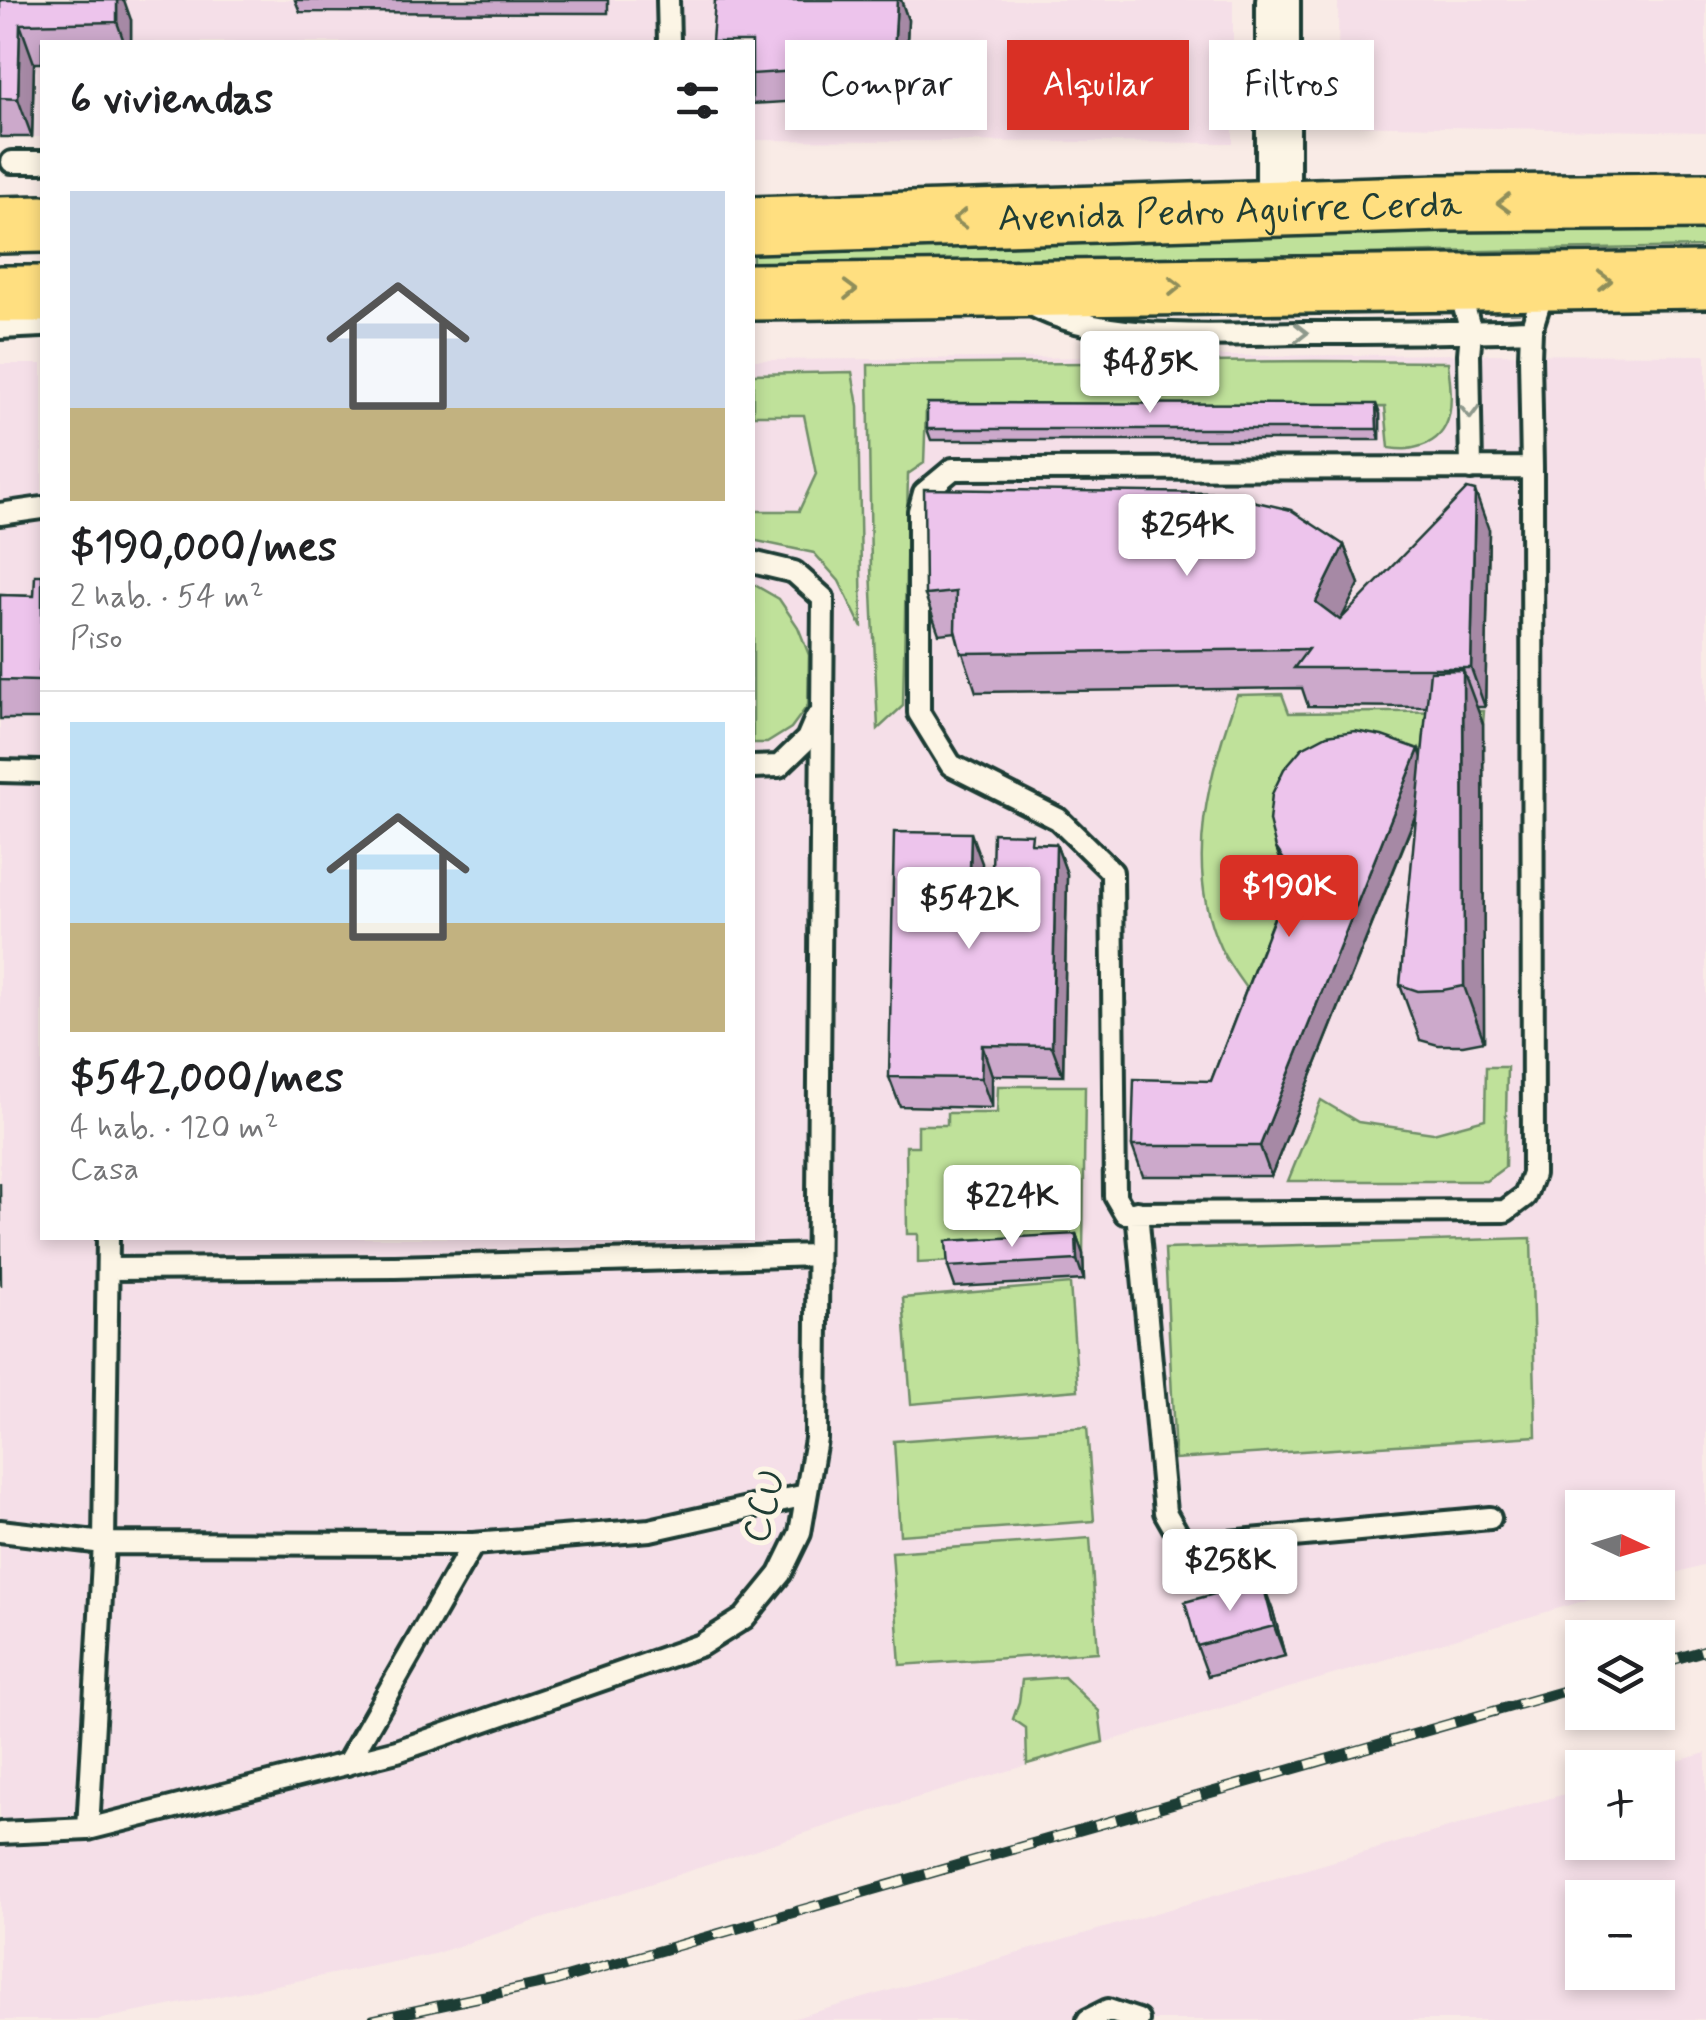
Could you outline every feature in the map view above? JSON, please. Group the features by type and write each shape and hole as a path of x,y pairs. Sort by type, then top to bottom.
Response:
{"main road":[{"name":"Avenida Pedro Aguirre Cerda","path":"755,225 1278,208 1706,201"},
{"path":"0,224 40,224"},
{"name":"Avenida Pedro Aguirre Cerda","path":"755,292 1002,288 1464,308 1539,306 1706,280"},
{"path":"0,294 40,294"}],"street":[{"path":"1278,0 1278,208"}],"lane":[{"path":"668,0 669,40"},
{"path":"12,162 40,162"},
{"path":"1532,468 953,469 924,492 919,511 919,713 951,765 1058,818 1112,872 1115,1196 1125,1213 1504,1211 1525,1196 1534,1174 1532,468 1530,356 1539,306"},
{"path":"1464,308 1471,469"},
{"path":"0,328 40,326"},
{"path":"0,514 40,508"},
{"name":"CCU","path":"0,1833 88,1830 397,1751 701,1645 744,1618 780,1574 800,1533 816,1438 823,598 794,572 755,563"},
{"path":"755,767 779,766 807,739 821,708"},
{"path":"0,771 40,772"},
{"path":"1137,1212 1166,1512 1181,1540 1195,1546 1490,1518"},
{"path":"88,1830 104,1542 108,1240"},
{"path":"109,1269 396,1268 816,1255"},
{"path":"0,1531 104,1542 472,1544 650,1530 806,1495"},
{"path":"347,1764 472,1544"},
{"path":"1088,2020 1108,2010 1138,2020"}],"shaded area":[{"path":"0,0 1233,0 1233,40 1209,40 1209,130 1233,130 1233,143 755,140 755,40 40,40 40,137 0,137"},
{"path":"1338,0 1706,0 1706,132 1374,126 1374,40 1338,40"},
{"path":"1706,355 1706,1564 1675,1573 1675,1490 1565,1490 1565,1600 1586,1600 879,1809 434,1954 97,2020 0,2020 0,364 40,364 40,1240 755,1240 755,360"},
{"path":"1706,1753 1706,2020 788,2020 1565,1794 1565,1860 1675,1860 1675,1762"}],"green space":[{"path":"1706,217 1706,247 989,264 755,264 755,235"},
{"path":"1448,362 1450,411 1442,432 1416,447 1389,448 1385,407 926,408 924,463 908,474 903,706 878,729 868,365"},
{"path":"852,372 858,406 862,628 839,581 814,553 755,541 755,511 799,511 816,474 804,415 755,415 755,374"},
{"path":"755,585 779,599 798,627 809,655 808,705 791,728 767,743 755,743"},
{"path":"1282,694 1289,713 1484,711 1483,724 1430,779 1287,878 1303,902 1250,994 1223,953 1209,916 1203,884 1204,820 1217,756 1237,695"},
{"path":"1486,1067 1507,1067 1505,1167 1486,1181 1288,1181 1321,1100 1358,1122 1433,1133 1485,1119"},
{"path":"998,1086 1085,1086 1083,1254 918,1263 918,1234 907,1234 906,1146 918,1146 918,1125 947,1125 947,1113 997,1113"},
{"path":"1531,1238 1536,1436 1175,1459 1165,1249"},
{"path":"1070,1284 1078,1390 911,1404 903,1298"},
{"path":"1087,1427 1094,1521 900,1535 894,1441"},
{"path":"1090,1538 1098,1652 900,1665 892,1552"},
{"path":"1064,1677 1099,1711 1103,1742 1027,1764 1026,1728 1013,1719 1022,1680"}],"building":[{"path":"0,0 117,0 117,22 20,24 18,99 0,98"},
{"path":"715,0 897,0 895,40 785,40 785,72 755,74 755,40 712,40"},
{"path":"927,403 1376,404 1377,429 927,429"},
{"path":"924,489 1218,493 1291,510 1344,545 1316,602 1340,620 1467,489 1475,491 1471,668 1294,668 1308,649 961,653 955,630 956,592 925,595"},
{"path":"35,575 40,575 39,681 0,680 0,595 34,596"},
{"path":"1463,670 1464,986 1418,991 1400,985 1430,671"},
{"path":"1355,731 1419,749 1260,1146 1132,1146 1134,1079 1211,1081 1292,872 1276,848 1269,821 1272,794 1284,769 1302,748 1327,735"},
{"path":"894,832 971,833 970,870 992,870 993,833 1032,834 1031,843 1056,844 1052,1046 982,1045 981,1078 889,1077"},
{"path":"1076,1234 1077,1260 948,1267 946,1241"},
{"path":"1262,1581 1274,1626 1197,1646 1185,1602"}],"railway":[{"path":"1675,1659 1706,1650"},
{"path":"373,2020 554,1981 1565,1691"}]}
